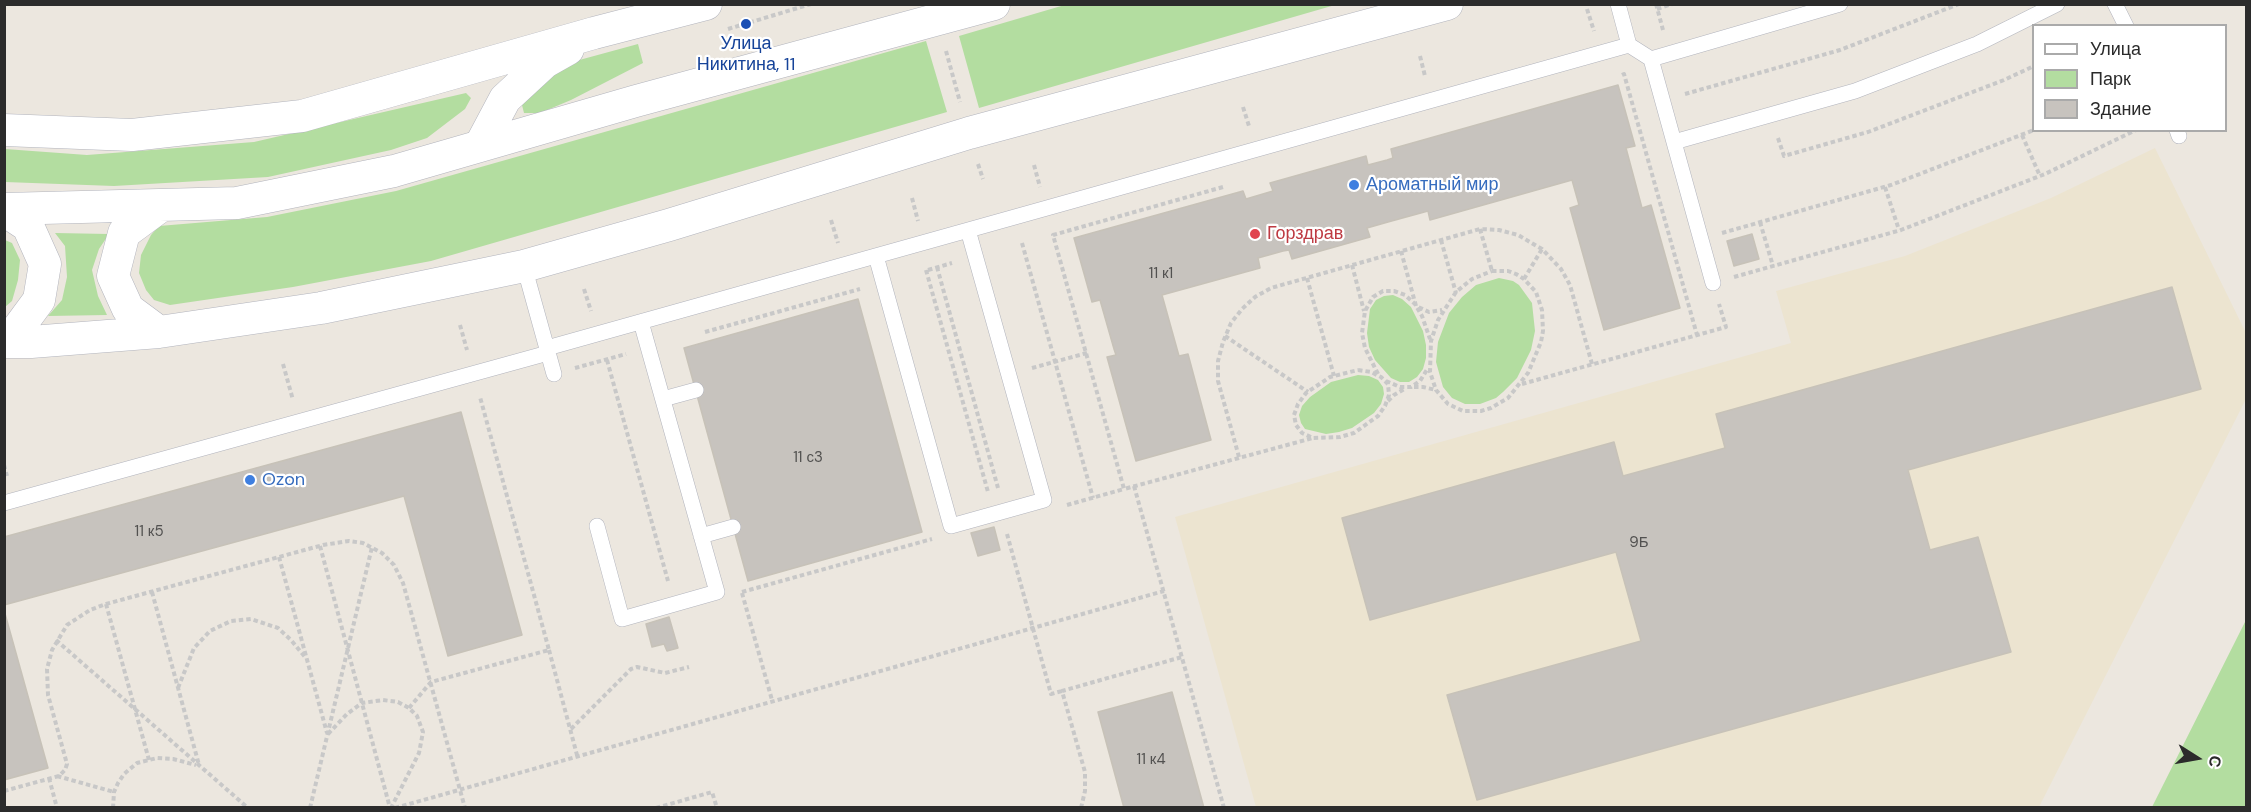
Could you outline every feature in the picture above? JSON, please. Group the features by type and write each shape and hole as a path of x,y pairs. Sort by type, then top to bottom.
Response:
{"street":[{"path":"4,130 132,135 302,116 594,33 706,4"},
{"path":"4,210 237,203 394,171 636,101 994,4"},
{"path":"6,342 159,332 321,308 524,266 680,222 969,133 1396,11 1447,4"},
{"path":"480,146 505,99 545,62 594,33"},
{"path":"159,332 128,309 113,276 124,233 162,205"},
{"path":"4,210 28,226 45,264 39,300 6,342"}],"lane":[{"path":"1618,4 1629,45 1651,59 1713,283"},
{"path":"1651,59 1840,4"},
{"path":"1674,142 1855,91 1977,44 2057,4"},
{"path":"2115,4 2125,24"},
{"path":"4,503 1629,45"},
{"path":"876,256 951,526 999,513 1044,500 968,230"},
{"path":"524,266 554,374"},
{"path":"597,526 622,619 717,592 641,322"},
{"path":"663,399 696,390"},
{"path":"701,536 733,527"}],"path":[{"path":"1657,9 1672,4"},
{"path":"1681,95 1840,50 1959,4"},
{"path":"1587,9 1607,79 1624,74 1697,335"},
{"path":"937,21 983,179"},
{"path":"1772,114 1784,156 1868,132 2004,80 2032,67"},
{"path":"1672,247 1885,187 2032,131"},
{"path":"1684,291 1899,230 2040,176 2132,132"},
{"path":"2022,135 2040,176"},
{"path":"1230,185 1053,234 1124,489 1313,438 1340,437 1354,432 1378,416 1394,395 1420,381 1429,364"},
{"path":"1885,187 1899,230"},
{"path":"1760,222 1773,266"},
{"path":"1480,229 1492,272"},
{"path":"1239,457 1218,381 1218,361 1231,323 1242,309 1255,297 1271,288 1480,229 1499,230 1518,235 1542,249 1562,269 1570,285 1592,364"},
{"path":"1441,240 1456,292"},
{"path":"1022,243 1093,498"},
{"path":"1524,279 1542,249"},
{"path":"1401,251 1416,306 1428,329 1431,343"},
{"path":"1352,265 1365,311"},
{"path":"936,267 999,513"},
{"path":"926,270 999,513"},
{"path":"1508,271 1524,279 1536,292 1543,331 1538,353 1521,384 1500,404 1473,412 1463,411 1448,404 1436,390 1429,364 1434,330 1443,310 1456,292 1472,279 1492,272 1508,271"},
{"path":"1307,278 1334,376"},
{"path":"1521,384 1726,327 1713,283"},
{"path":"1385,406 1389,395 1388,384 1370,362 1362,333 1365,311 1372,297 1383,291 1394,291 1405,295 1416,306 1429,312 1443,310"},
{"path":"1225,336 1308,392"},
{"path":"1009,375 1087,353"},
{"path":"607,360 675,604"},
{"path":"1313,438 1302,433 1296,425 1294,415 1298,404 1316,384 1334,376 1358,370 1381,376 1388,383 1400,387 1423,387 1436,390"},
{"path":"479,393 577,755"},
{"path":"1134,486 1224,807"},
{"path":"1006,533 1051,694 1182,657"},
{"path":"742,592 935,538"},
{"path":"4,790 57,776 65,770 66,764 48,695 47,669 57,640 67,625 90,610 106,604 320,546 349,541 372,547 382,553 394,565 403,583 465,807"},
{"path":"320,546 392,807"},
{"path":"310,807 372,547"},
{"path":"279,557 328,735"},
{"path":"392,807 1164,591"},
{"path":"152,592 199,766"},
{"path":"106,604 149,760"},
{"path":"178,688 194,648 210,631 231,621 251,620 278,628 307,660"},
{"path":"57,640 248,807"},
{"path":"409,708 431,682 549,650"},
{"path":"571,729 632,669 637,667 665,673 689,667"},
{"path":"1062,691 1085,772 1085,791 1081,807"},
{"path":"328,735 346,714 362,703 383,700 398,702 417,716 423,732 419,753 392,807"},
{"path":"113,807 114,792 124,774 137,764 149,760 173,759 199,766"},
{"path":"57,776 114,792"},
{"path":"49,778 57,807"},
{"path":"656,807 712,792 717,807"}],"shaded area":[{"path":"2155,148 2246,333 2246,399 2039,807 1256,807 1175,517 1791,343 1776,291 1905,256 2051,198"}],"green space":[{"path":"1068,4 1335,5 979,108 959,36"},
{"path":"926,41 947,112 431,261 293,287 170,305 154,300 146,290 139,273 141,255 151,235 159,226 267,217 396,191"},
{"path":"638,44 643,63 571,100 540,113 524,113 522,105 530,93 572,62"},
{"path":"466,93 471,98 465,109 427,138 391,150 268,177 114,186 5,182 5,149 87,155 254,142"},
{"path":"55,233 109,234 99,249 92,270 98,296 107,315 48,316 62,300 67,277 65,246"},
{"path":"5,240 12,243 20,260 18,280 12,301 5,307"},
{"path":"1499,278 1519,285 1532,303 1535,331 1531,350 1517,378 1496,398 1480,404 1465,404 1452,398 1443,387 1436,362 1438,342 1449,313 1462,297 1476,285"},
{"path":"1393,295 1411,307 1423,331 1426,345 1423,369 1409,382 1400,382 1391,378 1375,360 1369,347 1367,333 1370,309 1376,300"},
{"path":"1358,375 1378,380 1383,387 1384,394 1381,404 1374,413 1352,428 1339,432 1326,434 1305,429 1299,415 1302,406 1310,397 1331,382"},
{"path":"2245,622 2246,807 2152,807"}],"building":[{"path":"1618,85 1635,146 1626,148 1642,208 1651,205 1680,308 1604,330 1570,208 1579,205 1572,180 1430,220 1428,211 1388,222 1367,228 1370,237 1292,259 1289,250 1258,258 1260,268 1162,295 1179,356 1188,354 1211,440 1136,461 1107,357 1116,355 1100,300 1092,302 1074,238 1243,191 1246,199 1273,191 1270,183 1366,156 1368,165 1387,160 1393,158 1391,149"},
{"path":"1752,234 1759,259 1734,266 1727,241"},
{"path":"2172,287 2201,389 1908,470 1930,550 1978,537 2011,652 1477,800 1447,695 1641,641 1616,552 1370,620 1342,518 1614,442 1623,476 1725,448 1716,414"},
{"path":"858,299 922,532 748,581 684,348"},
{"path":"461,412 522,635 448,656 404,496 4,605 4,537"},
{"path":"994,527 1000,550 978,556 971,533"},
{"path":"4,610 48,768 4,780"},
{"path":"669,617 678,648 667,651 664,644 652,647 646,624"},
{"path":"1172,692 1204,808 1124,808 1098,712"}],"place":[{"name":"Улица Никитина, 11","path":"746,24"},
{"name":"Ароматный мир","path":"1354,185"},
{"name":"Горздрав","path":"1255,234"},
{"name":"Ozon","path":"250,480"}]}
